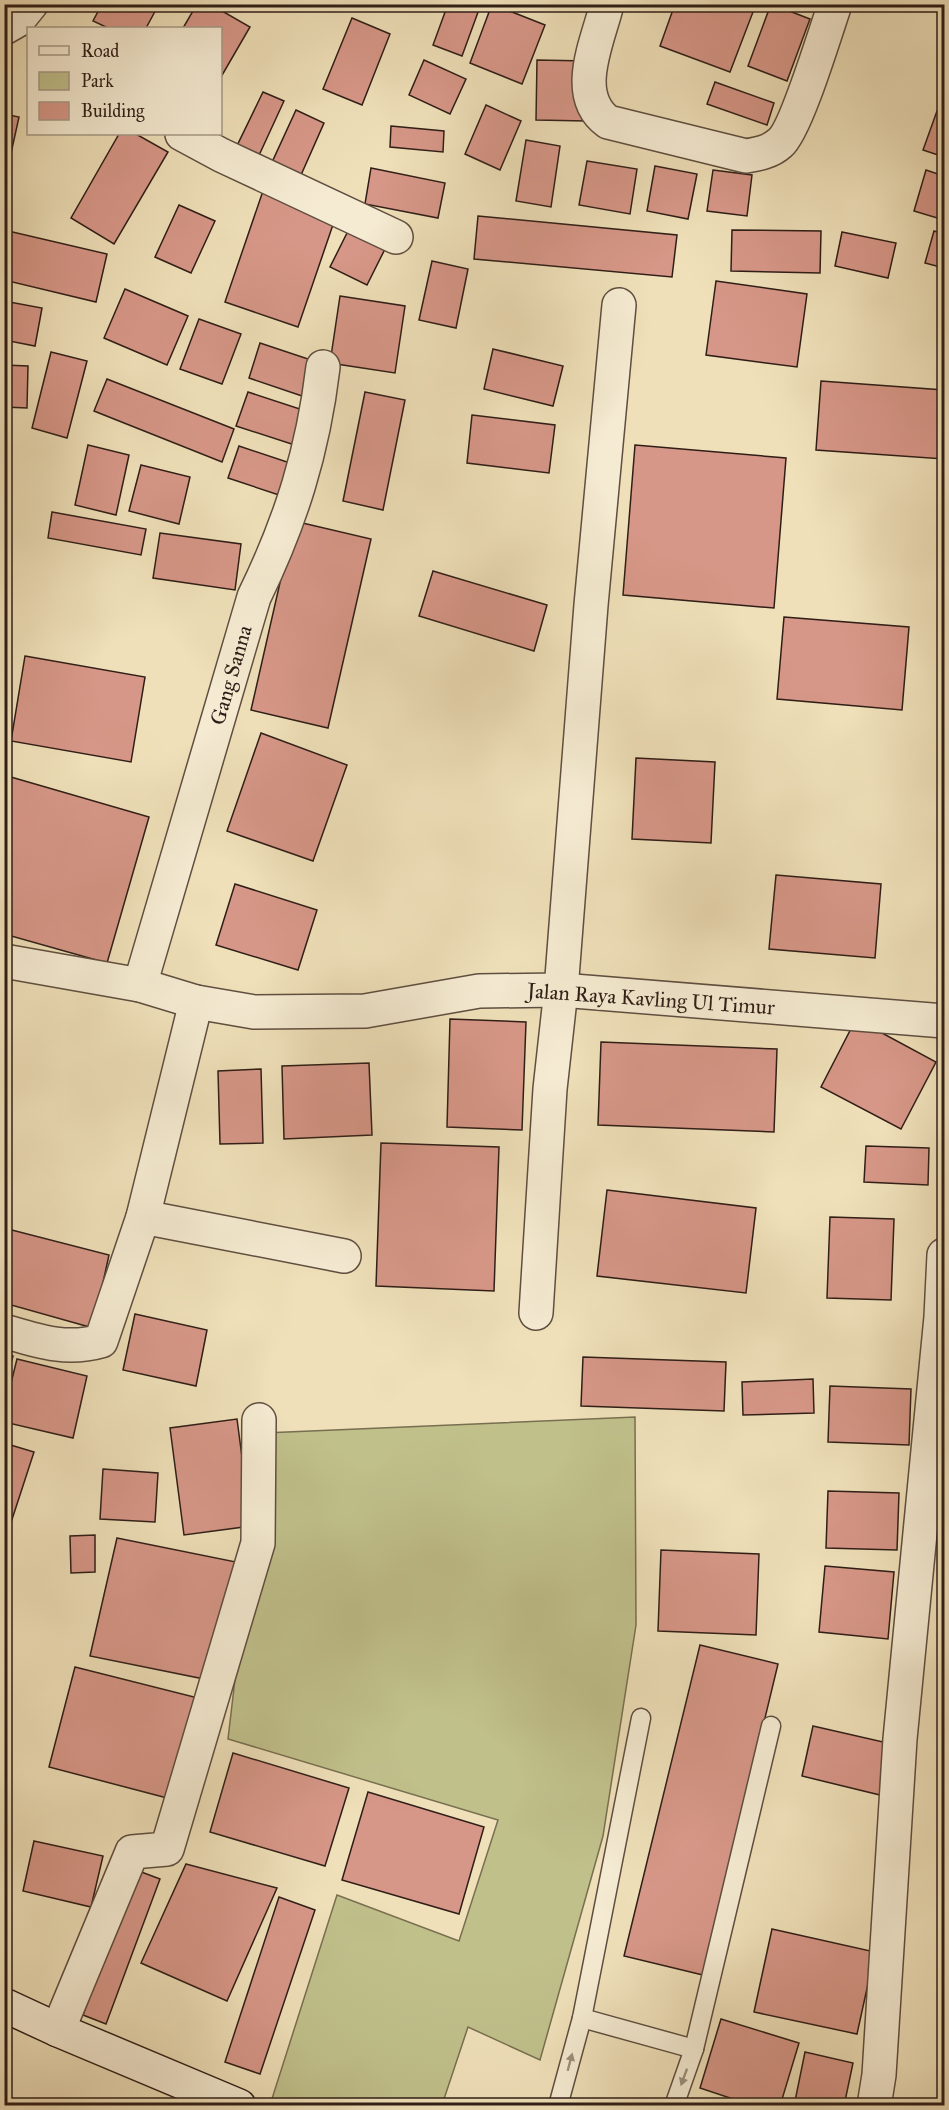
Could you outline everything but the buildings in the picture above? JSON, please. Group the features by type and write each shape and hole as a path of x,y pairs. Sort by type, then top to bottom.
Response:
{"street":[{"path":"607,4 588,82 590,99 596,114 608,122 746,156 764,153 782,142 794,122 836,4"},
{"path":"184,135 221,155 396,237"},
{"path":"536,1313 550,1089 561,990 591,605 619,305"},
{"name":"Gang Sanna","path":"140,985 254,597 281,542 300,484 317,420 323,367"},
{"name":"Jalan Raya Kavling Ul Timur","path":"4,961 140,985 196,1002 254,1012 365,1011 479,991 561,990 945,1021"},
{"path":"4,1331 57,1346 82,1347 100,1341 143,1217 196,1002"},
{"path":"143,1217 344,1256"},
{"path":"874,2106 879,2075 900,1739 945,1255"},
{"path":"58,2030 132,1852 167,1849 258,1543 259,1420"},
{"path":"4,2005 239,2106"}],"lane":[{"path":"558,2106 582,2018 641,1718"},
{"path":"674,2106 694,2049 771,1726"},
{"path":"582,2018 694,2049"}],"green space":[{"path":"635,1417 636,1625 603,1836 540,2060 468,2027 442,2105 270,2105 337,1895 459,1941 498,1820 228,1739 264,1433"}]}
